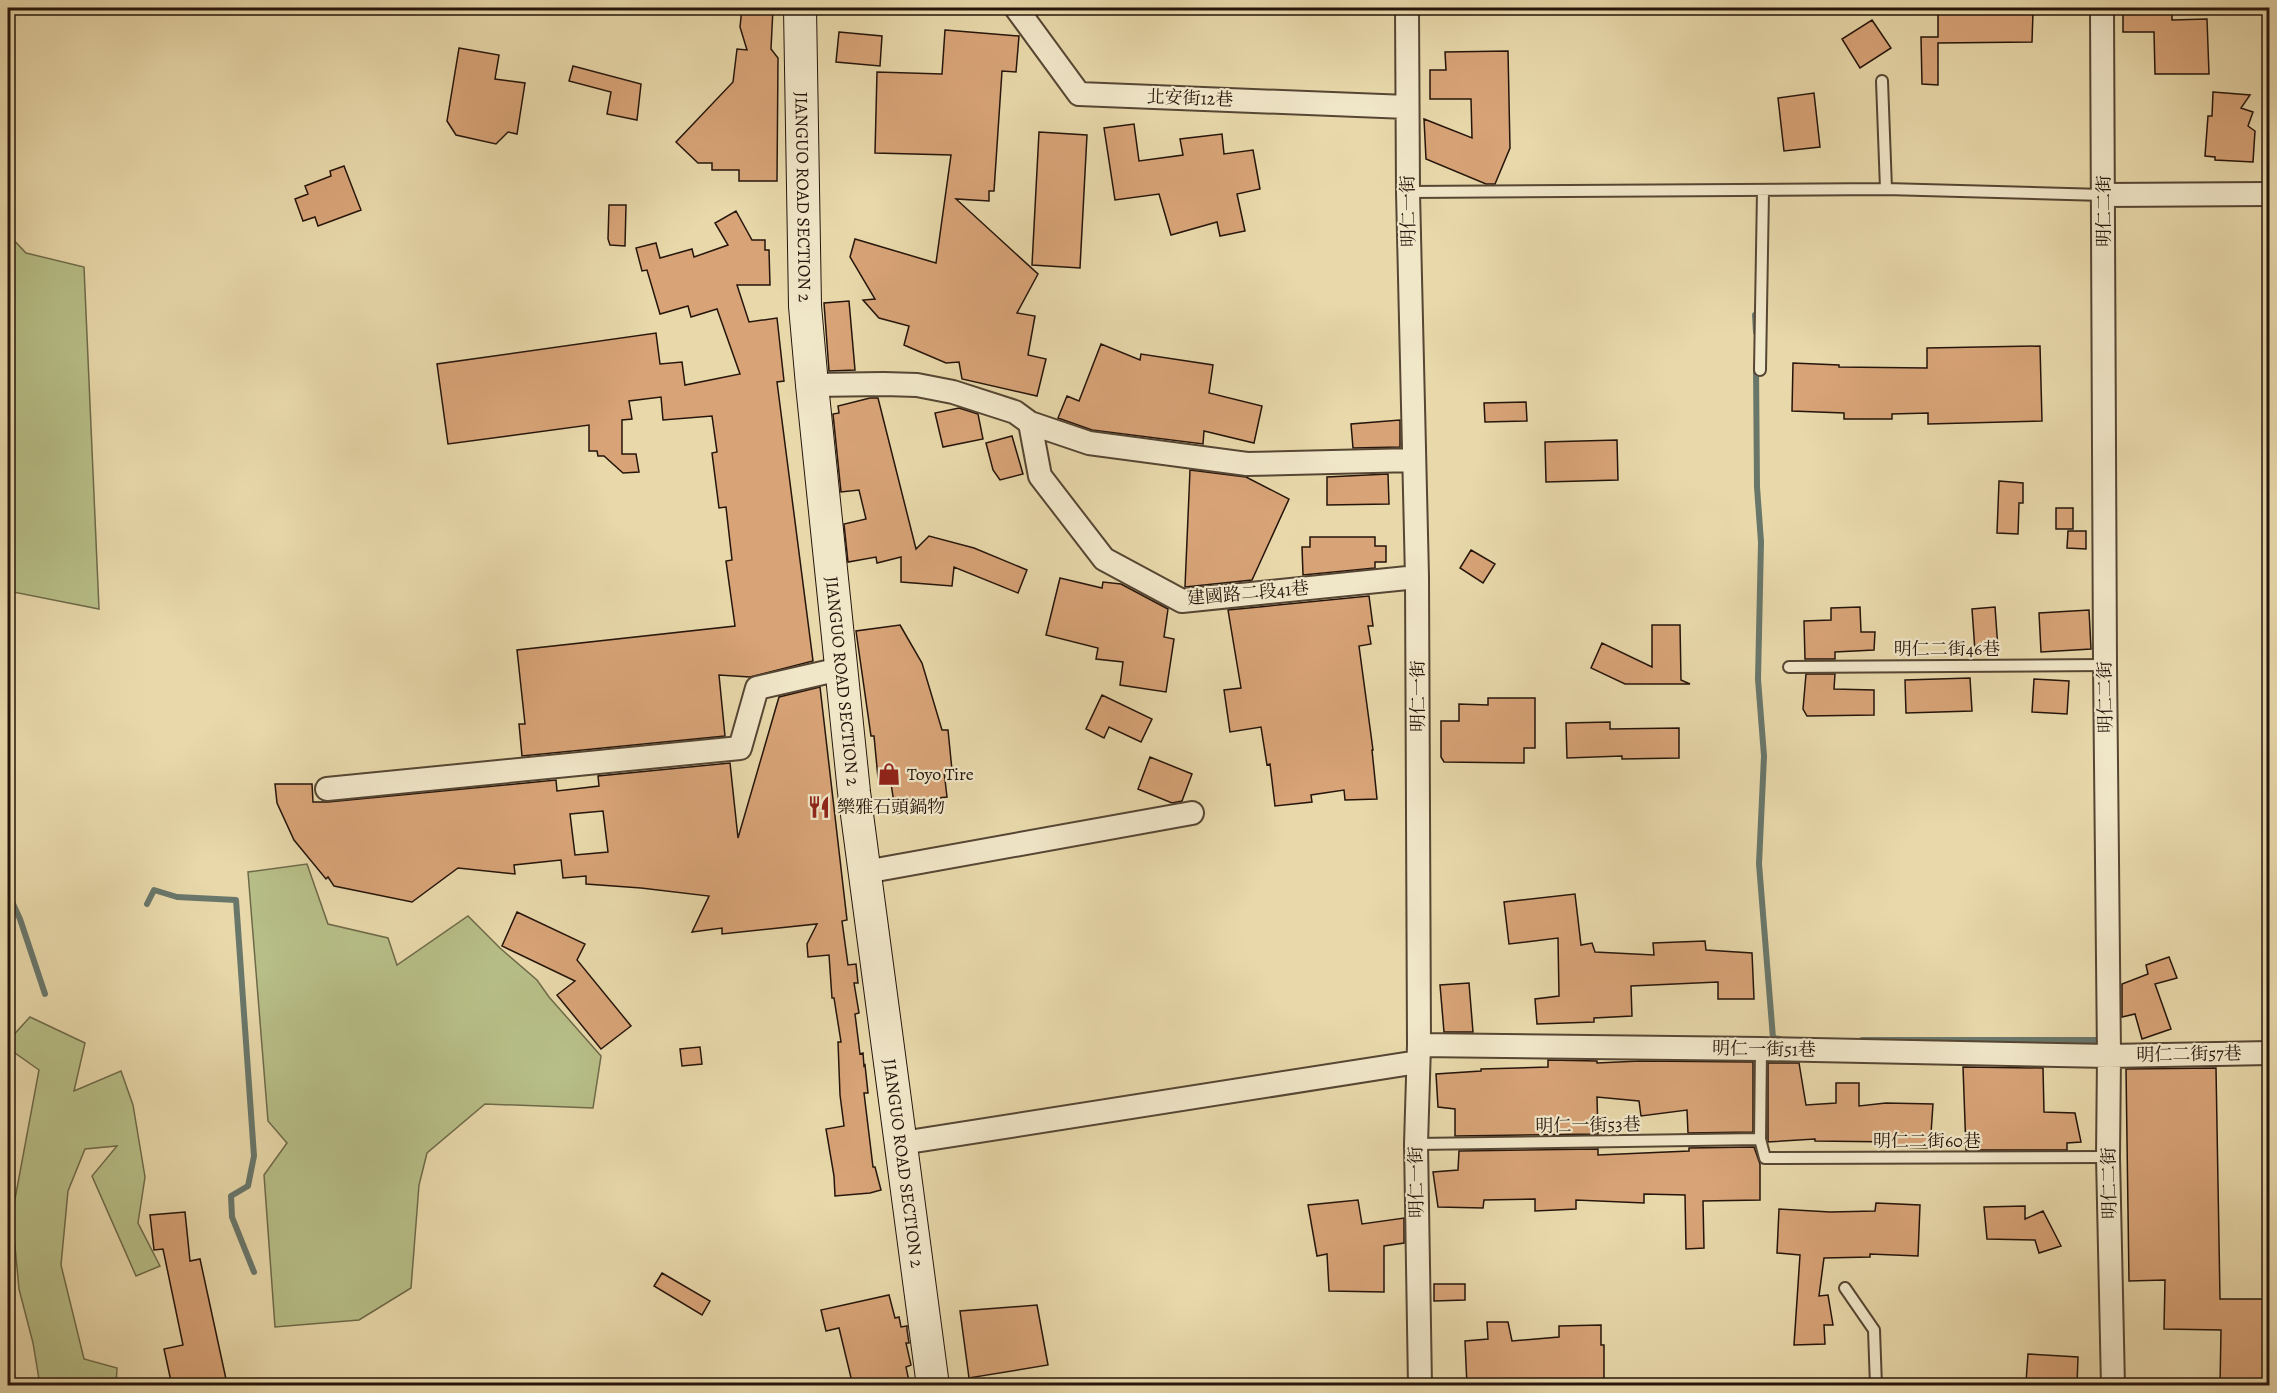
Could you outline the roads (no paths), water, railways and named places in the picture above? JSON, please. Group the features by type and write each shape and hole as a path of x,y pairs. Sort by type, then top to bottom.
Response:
{"street":[{"name":"JIANGUO ROAD SECTION 2","path":"800,8 805,306 812,385 840,669 933,1386"},
{"name":"北安街12巷","path":"1017,8 1079,94 1407,107"},
{"name":"明仁一街","path":"1407,8 1408,192 1417,577 1418,1053 1416,1144 1420,1386"},
{"name":"明仁二街","path":"2102,8 2108,1157 2113,1386"},
{"path":"2104,195 2270,194"},
{"path":"812,385 917,385 952,392 1015,412 1030,423 1089,442 1246,464 1414,460"},
{"name":"建國路二段41巷","path":"1030,423 1040,476 1104,559 1182,601 1417,577"},
{"path":"327,789 740,748 757,688 840,669"},
{"path":"865,872 1192,813"},
{"name":"明仁一街51巷","path":"902,1143 1418,1053 1761,1049 2109,1056"},
{"name":"明仁二街57巷","path":"2109,1056 2270,1053"}],"lane":[{"path":"1882,81 1886,189"},
{"path":"1408,192 1886,189 2104,195"},
{"path":"1760,370 1763,191"},
{"name":"明仁二街46巷","path":"1789,667 2105,665"},
{"path":"1760,1139 1761,1049"},
{"name":"明仁一街53巷","path":"1416,1144 1760,1139"},
{"name":"明仁二街60巷","path":"1760,1139 1765,1158 2108,1157"},
{"path":"1845,1288 1874,1330 1876,1386"}],"waterway":[{"path":"1755,315 1756,332"},
{"path":"1756,366 1757,487 1761,542 1758,679 1764,756 1759,864 1773,1038 1780,1039"},
{"path":"147,904 154,890 177,897 236,900 254,1156 248,1186 231,1196 232,1217 254,1272"},
{"path":"8,893 20,919 45,994"},
{"path":"1862,1040 2104,1040"}],"place":[{"name":"Toyo Tire","path":"889,774"},
{"name":"樂雅石頭鍋物","path":"819,807"}]}
